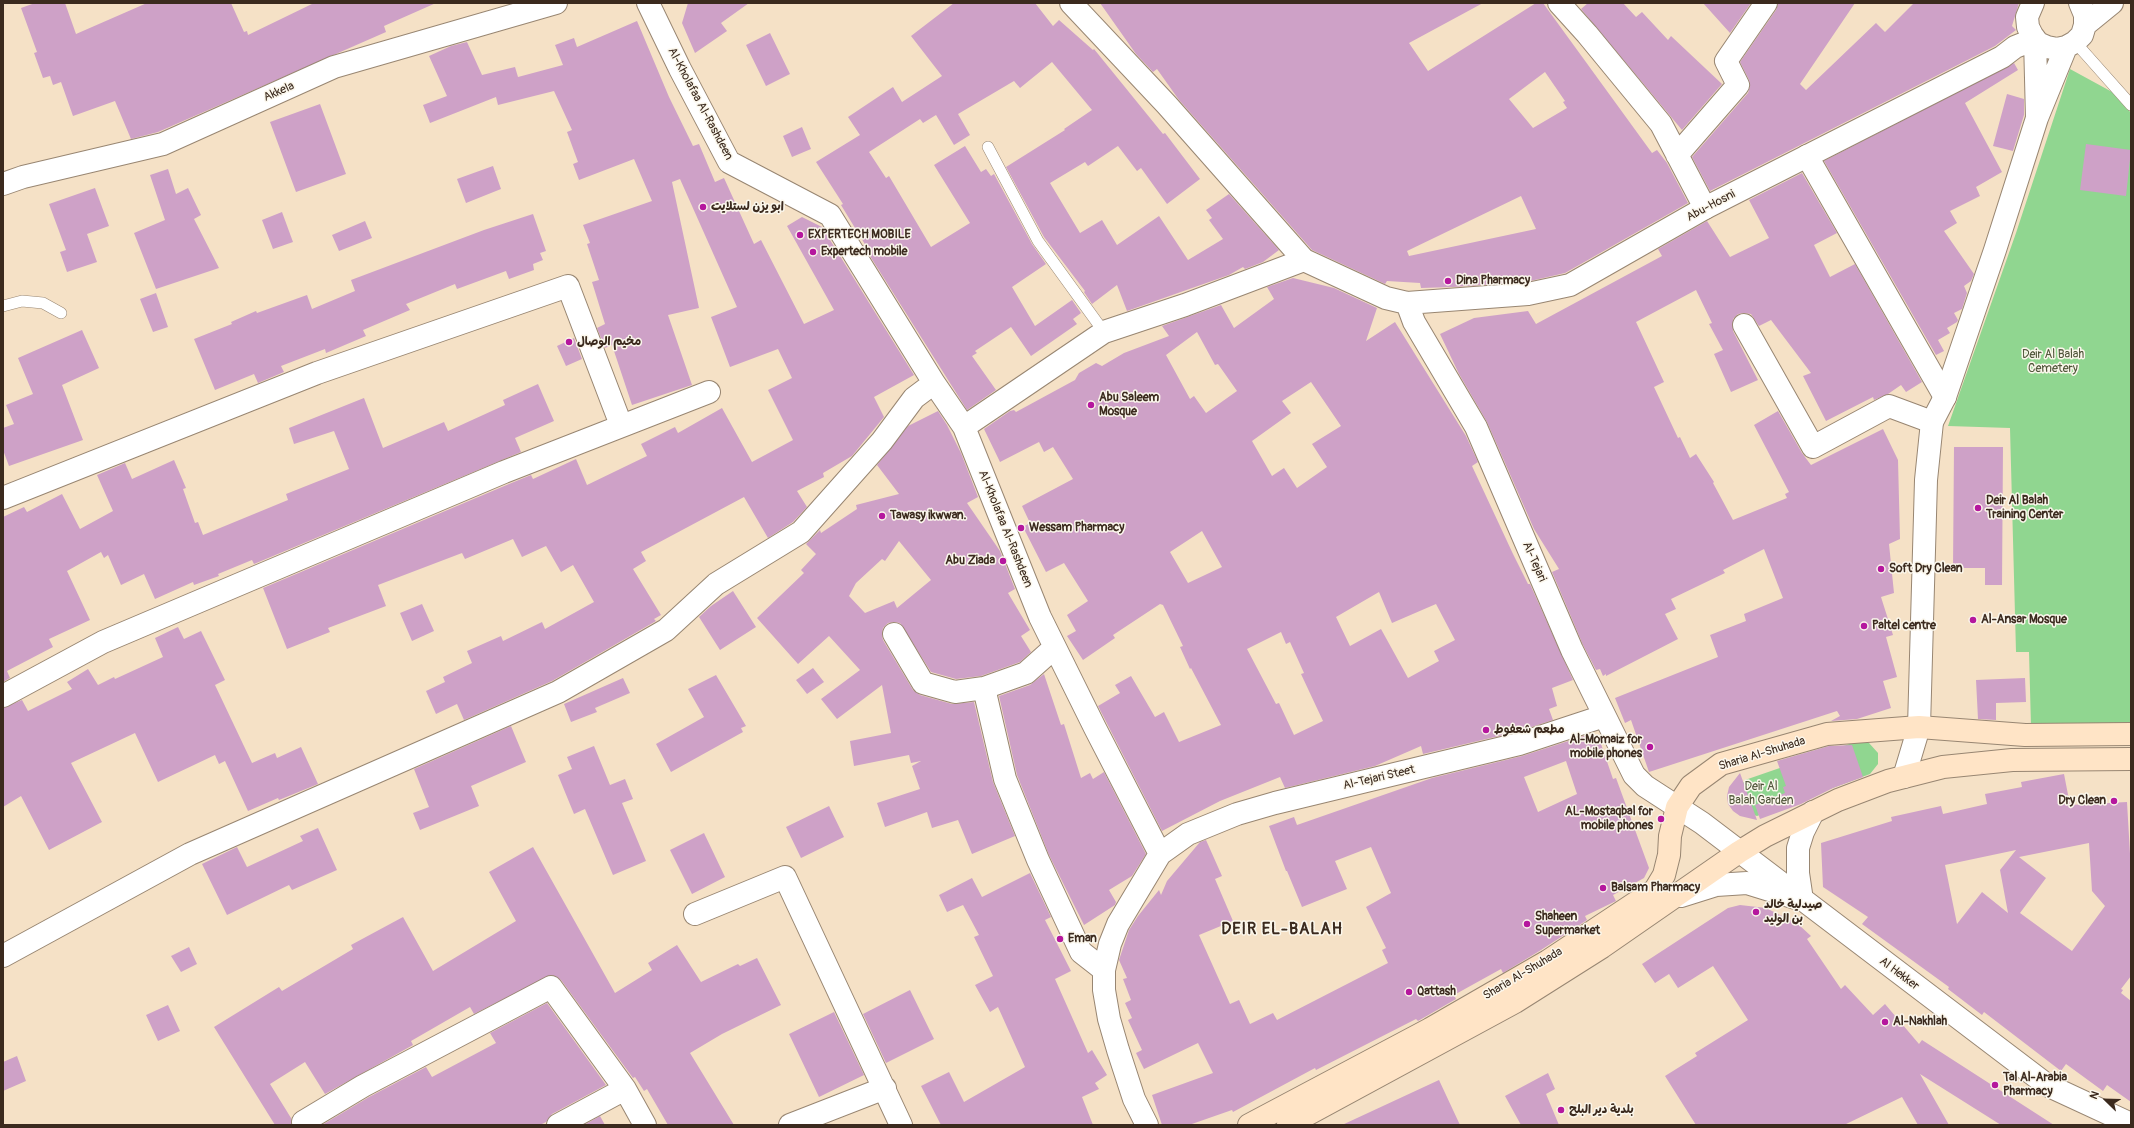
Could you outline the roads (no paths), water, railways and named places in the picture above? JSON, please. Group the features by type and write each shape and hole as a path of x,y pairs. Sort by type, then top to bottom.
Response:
{"main road":[{"name":"Sharia Al-Shuhada","path":"1249,1125 1430,1029 1541,965 1655,890 1664,875 1668,861 1670,836 1677,807 1691,786 1721,764 1827,734 1919,728 2025,735 2131,734"},
{"name":"Sharia Al-Shuhada","path":"1288,1125 1515,1002 1602,947 1764,836 1852,795 1904,776 1942,767 2012,760 2131,759"}],"street":[{"name":"Akkela","path":"3,184 23,177 163,144 334,67 556,3"},
{"name":"Al-Kholafaa Al-Rashdeen","path":"648,3 680,69 729,162 830,215 934,383 964,427 1054,648 1160,854"},
{"path":"964,427 1104,332 1185,305 1304,260 1167,105 1071,3"},
{"path":"1559,3 1587,34 1661,124 1705,208"},
{"path":"1677,155 1738,85 1726,61 1766,3"},
{"path":"1904,776 1919,728 1926,480 1932,422 1945,397 1995,250 2037,118 2085,15 2080,3"},
{"path":"2030,10 2028,27 2035,39 2047,47 2057,49 2075,38 2112,3"},
{"path":"2002,56 2030,10"},
{"path":"2035,39 2037,118"},
{"name":"Abu-Hosni","path":"1304,260 1386,298 1407,303 1528,294 1570,285 1705,208 2002,56 2015,46 2035,39"},
{"path":"1808,156 1945,397"},
{"path":"3,498 318,373 568,286 621,426"},
{"name":"Al-Tejari","path":"1407,303 1414,322 1476,427 1572,650 1634,775 1645,786 1677,807"},
{"path":"1744,325 1813,447 1889,406 1932,422"},
{"path":"3,956 190,854 558,692 666,630 716,584 801,532 882,441 914,398 934,383"},
{"path":"3,696 103,642 504,472 709,392"},
{"path":"894,634 923,683 955,692 984,688 1026,673 1054,648"},
{"path":"984,688 1005,779 1038,860 1082,952 1104,970"},
{"name":"Al-Tejari Steet","path":"1160,854 1188,834 1243,812 1519,744 1604,716"},
{"name":"Al Hekker","path":"1677,807 1702,822 1739,852 2047,1085 2131,1124"},
{"path":"1675,898 1698,889 1716,885 1747,883 1802,900 1798,873 1798,848 1803,832 1813,812"},
{"path":"1147,1125 1134,1099 1111,1025 1104,990 1104,970 1110,944 1118,924 1160,854"},
{"path":"695,914 785,877 901,1124"},
{"path":"304,1125 303,1122 363,1086 551,987 625,1089 645,1125"},
{"path":"790,1125 885,1088"},
{"path":"558,1125 625,1089"}],"lane":[{"path":"2075,38 2131,105"},
{"path":"988,147 1038,241 1104,332"},
{"path":"3,306 22,301 43,303 61,313"}],"place":[{"name":"ابو يزن لستلايت","path":"703,207"},
{"name":"EXPERTECH MOBILE","path":"800,235"},
{"name":"Expertech mobile","path":"813,252"},
{"name":"Dina Pharmacy","path":"1448,281"},
{"name":"مخيم الوصال","path":"569,342"},
{"name":"Abu Saleem Mosque","path":"1091,405"},
{"name":"Deir Al Balah Training Center","path":"1978,508"},
{"name":"Tawasy ikwwan.","path":"882,516"},
{"name":"Wessam Pharmacy","path":"1021,528"},
{"name":"Abu Ziada","path":"1003,561"},
{"name":"Soft Dry Clean","path":"1881,569"},
{"name":"Al-Ansar Mosque","path":"1973,620"},
{"name":"Paltel centre","path":"1864,626"},
{"name":"مطعم شعفوط","path":"1486,730"},
{"name":"Al-Momaiz for mobile phones","path":"1650,747"},
{"name":"Dry Clean","path":"2114,801"},
{"name":"AL-Mostaqbal for mobile phones","path":"1661,819"},
{"name":"Balsam Pharmacy","path":"1603,888"},
{"name":"صيدلية خالد بن الوليد","path":"1756,912"},
{"name":"Shaheen Supermarket","path":"1527,924"},
{"name":"Eman","path":"1060,939"},
{"name":"Qattash","path":"1409,992"},
{"name":"Al-Nakhlah","path":"1885,1022"},
{"name":"Tal Al-Arabia Pharmacy","path":"1995,1085"},
{"name":"بلدية دير البلح","path":"1561,1110"}],"district":[{"name":"DEIR EL-BALAH","path":"1282,930"}],"park label":[{"name":"Deir Al Balah Cemetery","path":"2053,362"},
{"name":"Deir Al Balah Garden","path":"1761,794"}]}
